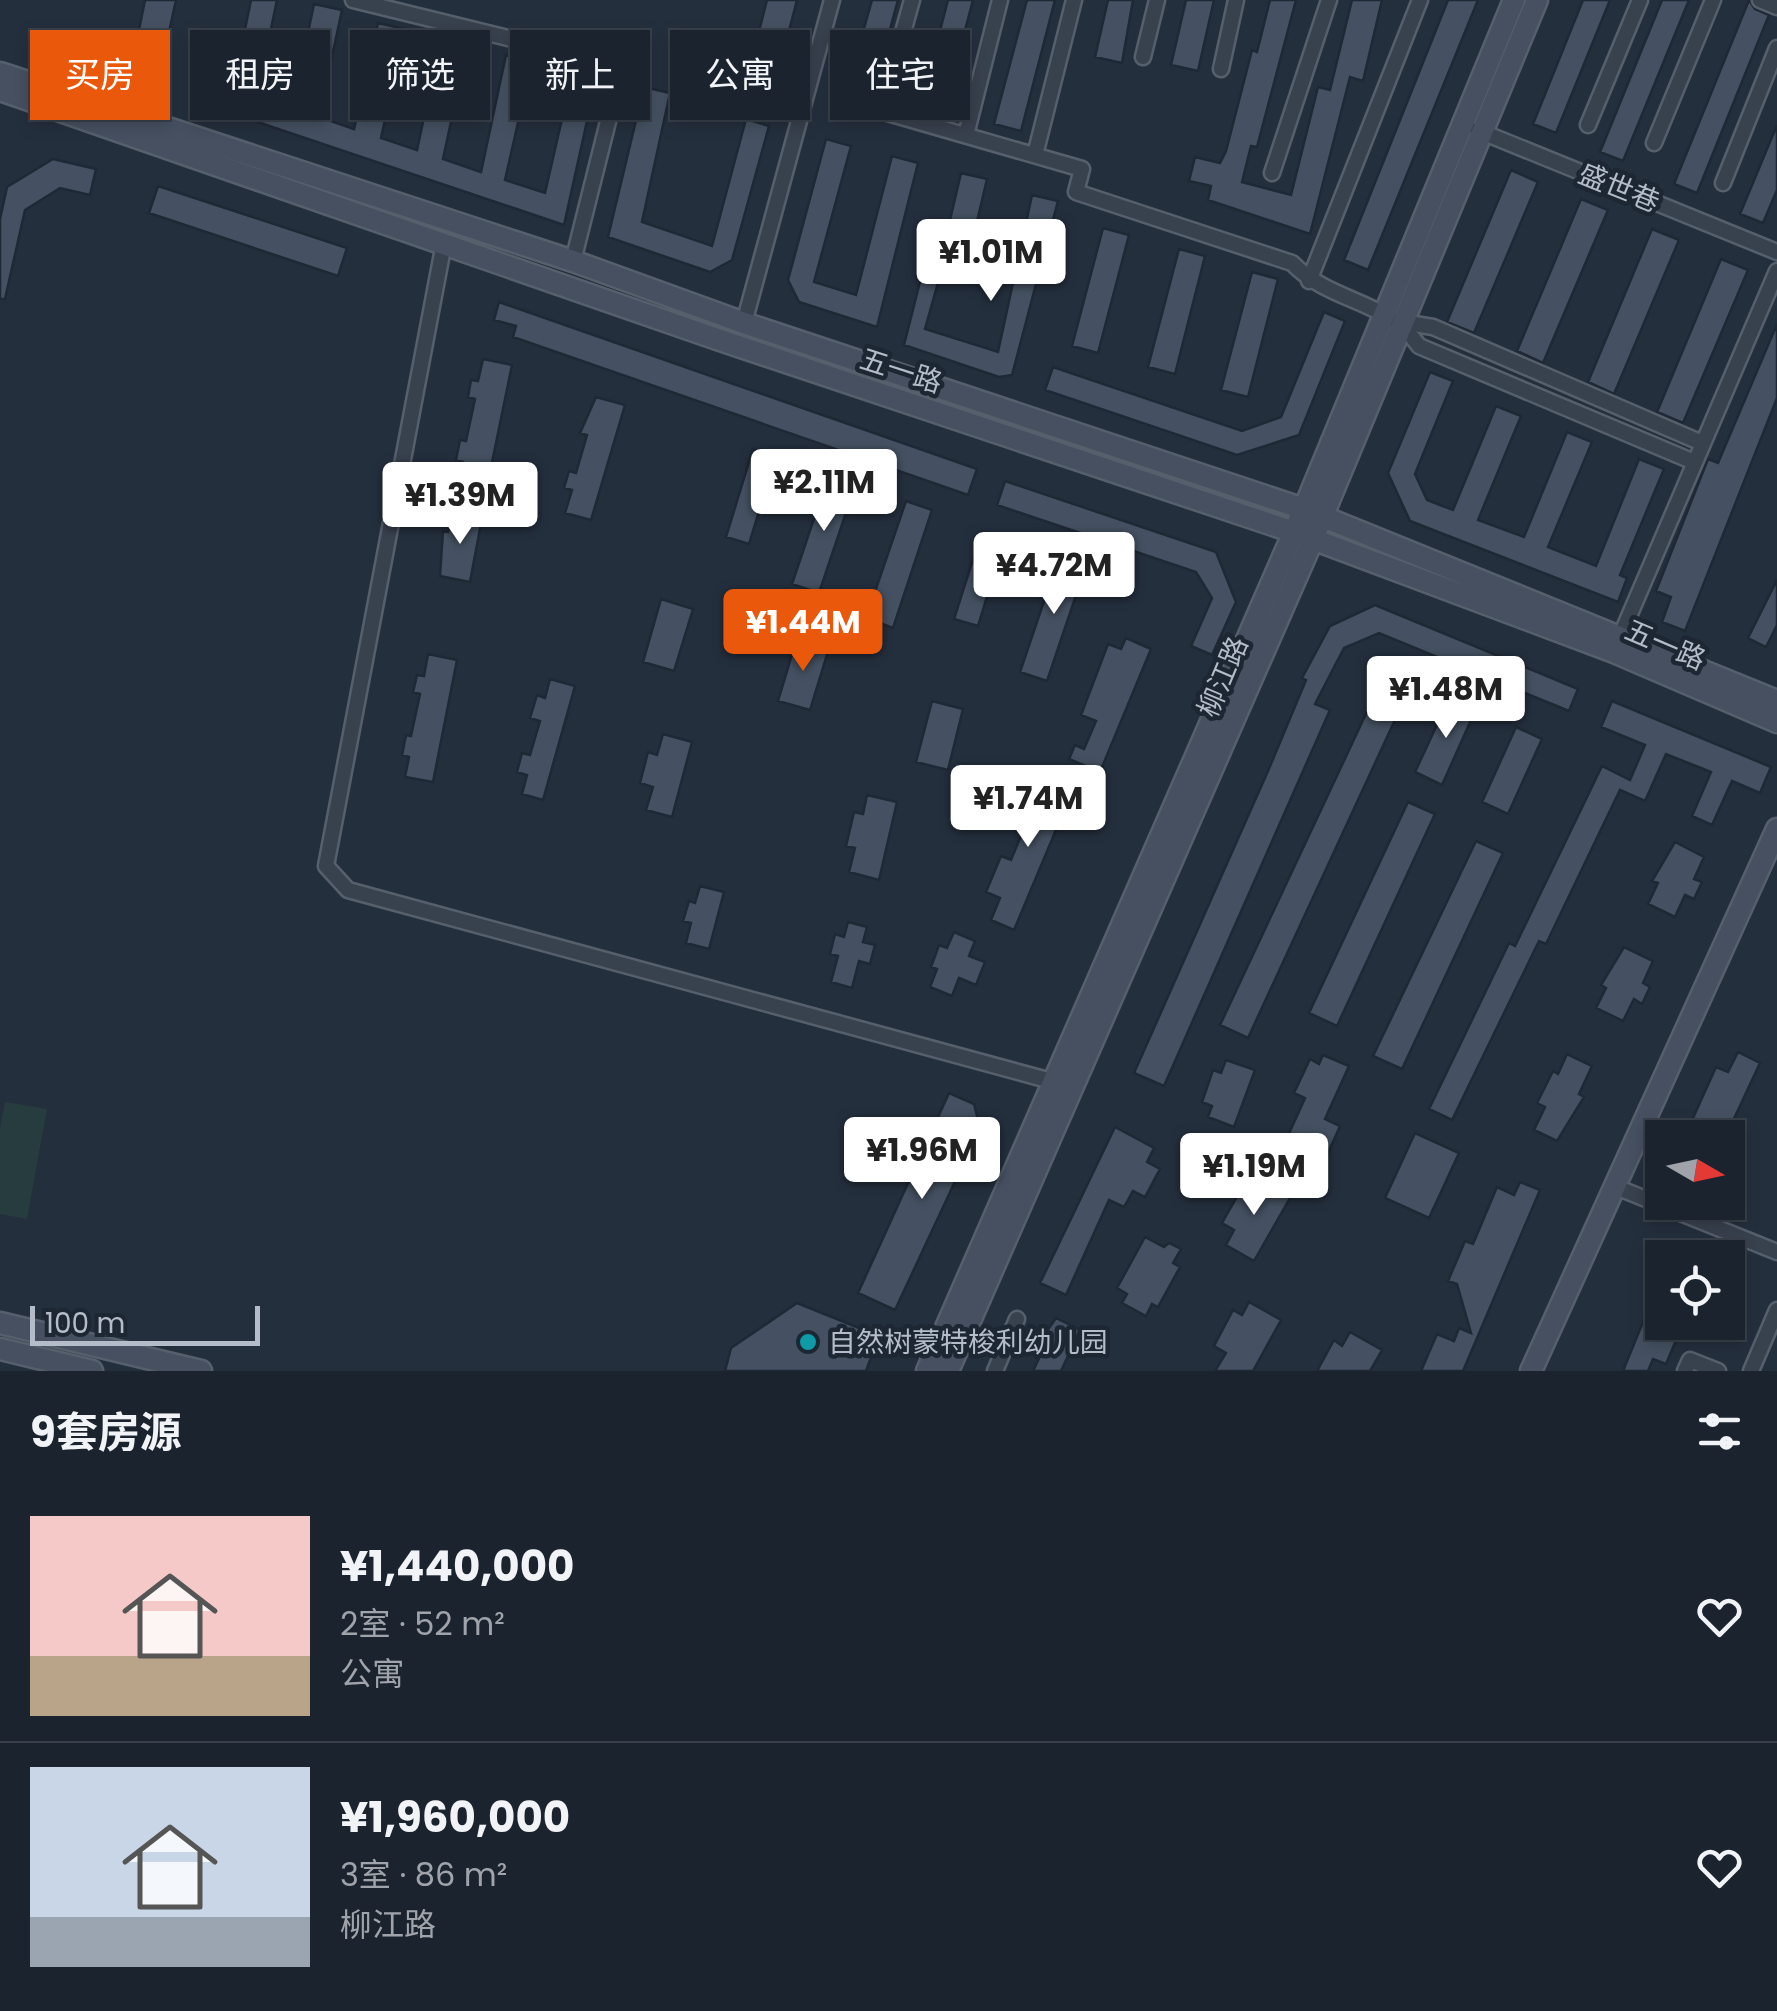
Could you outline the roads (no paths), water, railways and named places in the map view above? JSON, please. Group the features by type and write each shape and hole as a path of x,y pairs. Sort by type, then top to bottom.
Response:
{"street":[{"path":"353,0 622,66 573,261"},
{"path":"717,339 734,319 832,0"},
{"path":"912,0 881,111 1082,169 1076,192 1292,263 1310,281 1402,322 1433,328 1702,443"},
{"path":"966,136 1000,0"},
{"path":"1035,156 1074,0"},
{"path":"1143,57 1157,0"},
{"path":"1220,69 1236,0"},
{"path":"1272,173 1330,0"},
{"path":"1310,281 1420,0"},
{"name":"柳江路","path":"948,1371 1065,1084 1314,512 1402,322 1514,0"},
{"name":"柳江路","path":"1314,512 1382,313 1537,0"},
{"path":"1588,125 1640,0"},
{"path":"1654,143 1713,0"},
{"path":"1760,0 1777,7"},
{"path":"1723,183 1777,48"},
{"name":"五一路","path":"0,73 573,261 734,319 1314,512 1617,644 1777,722"},
{"name":"五一路","path":"0,90 1777,701"},
{"name":"盛世巷","path":"1472,128 1777,252"},
{"path":"444,243 326,866 348,890 1065,1084"},
{"path":"1617,644 1777,271"},
{"path":"1402,322 1419,346 1694,462"},
{"path":"1532,1371 1777,829"},
{"name":"柳江路","path":"927,1371 1065,1084"},
{"path":"1616,1187 1777,1252"},
{"path":"1750,1371 1777,1310"},
{"path":"994,1371 1017,1319"},
{"path":"0,1323 202,1371"},
{"path":"0,1349 92,1371"},
{"path":"1685,1371 1690,1360 1718,1371"}],"place":[{"name":"自然树蒙特梭利幼儿园","path":"808,1342"}]}
